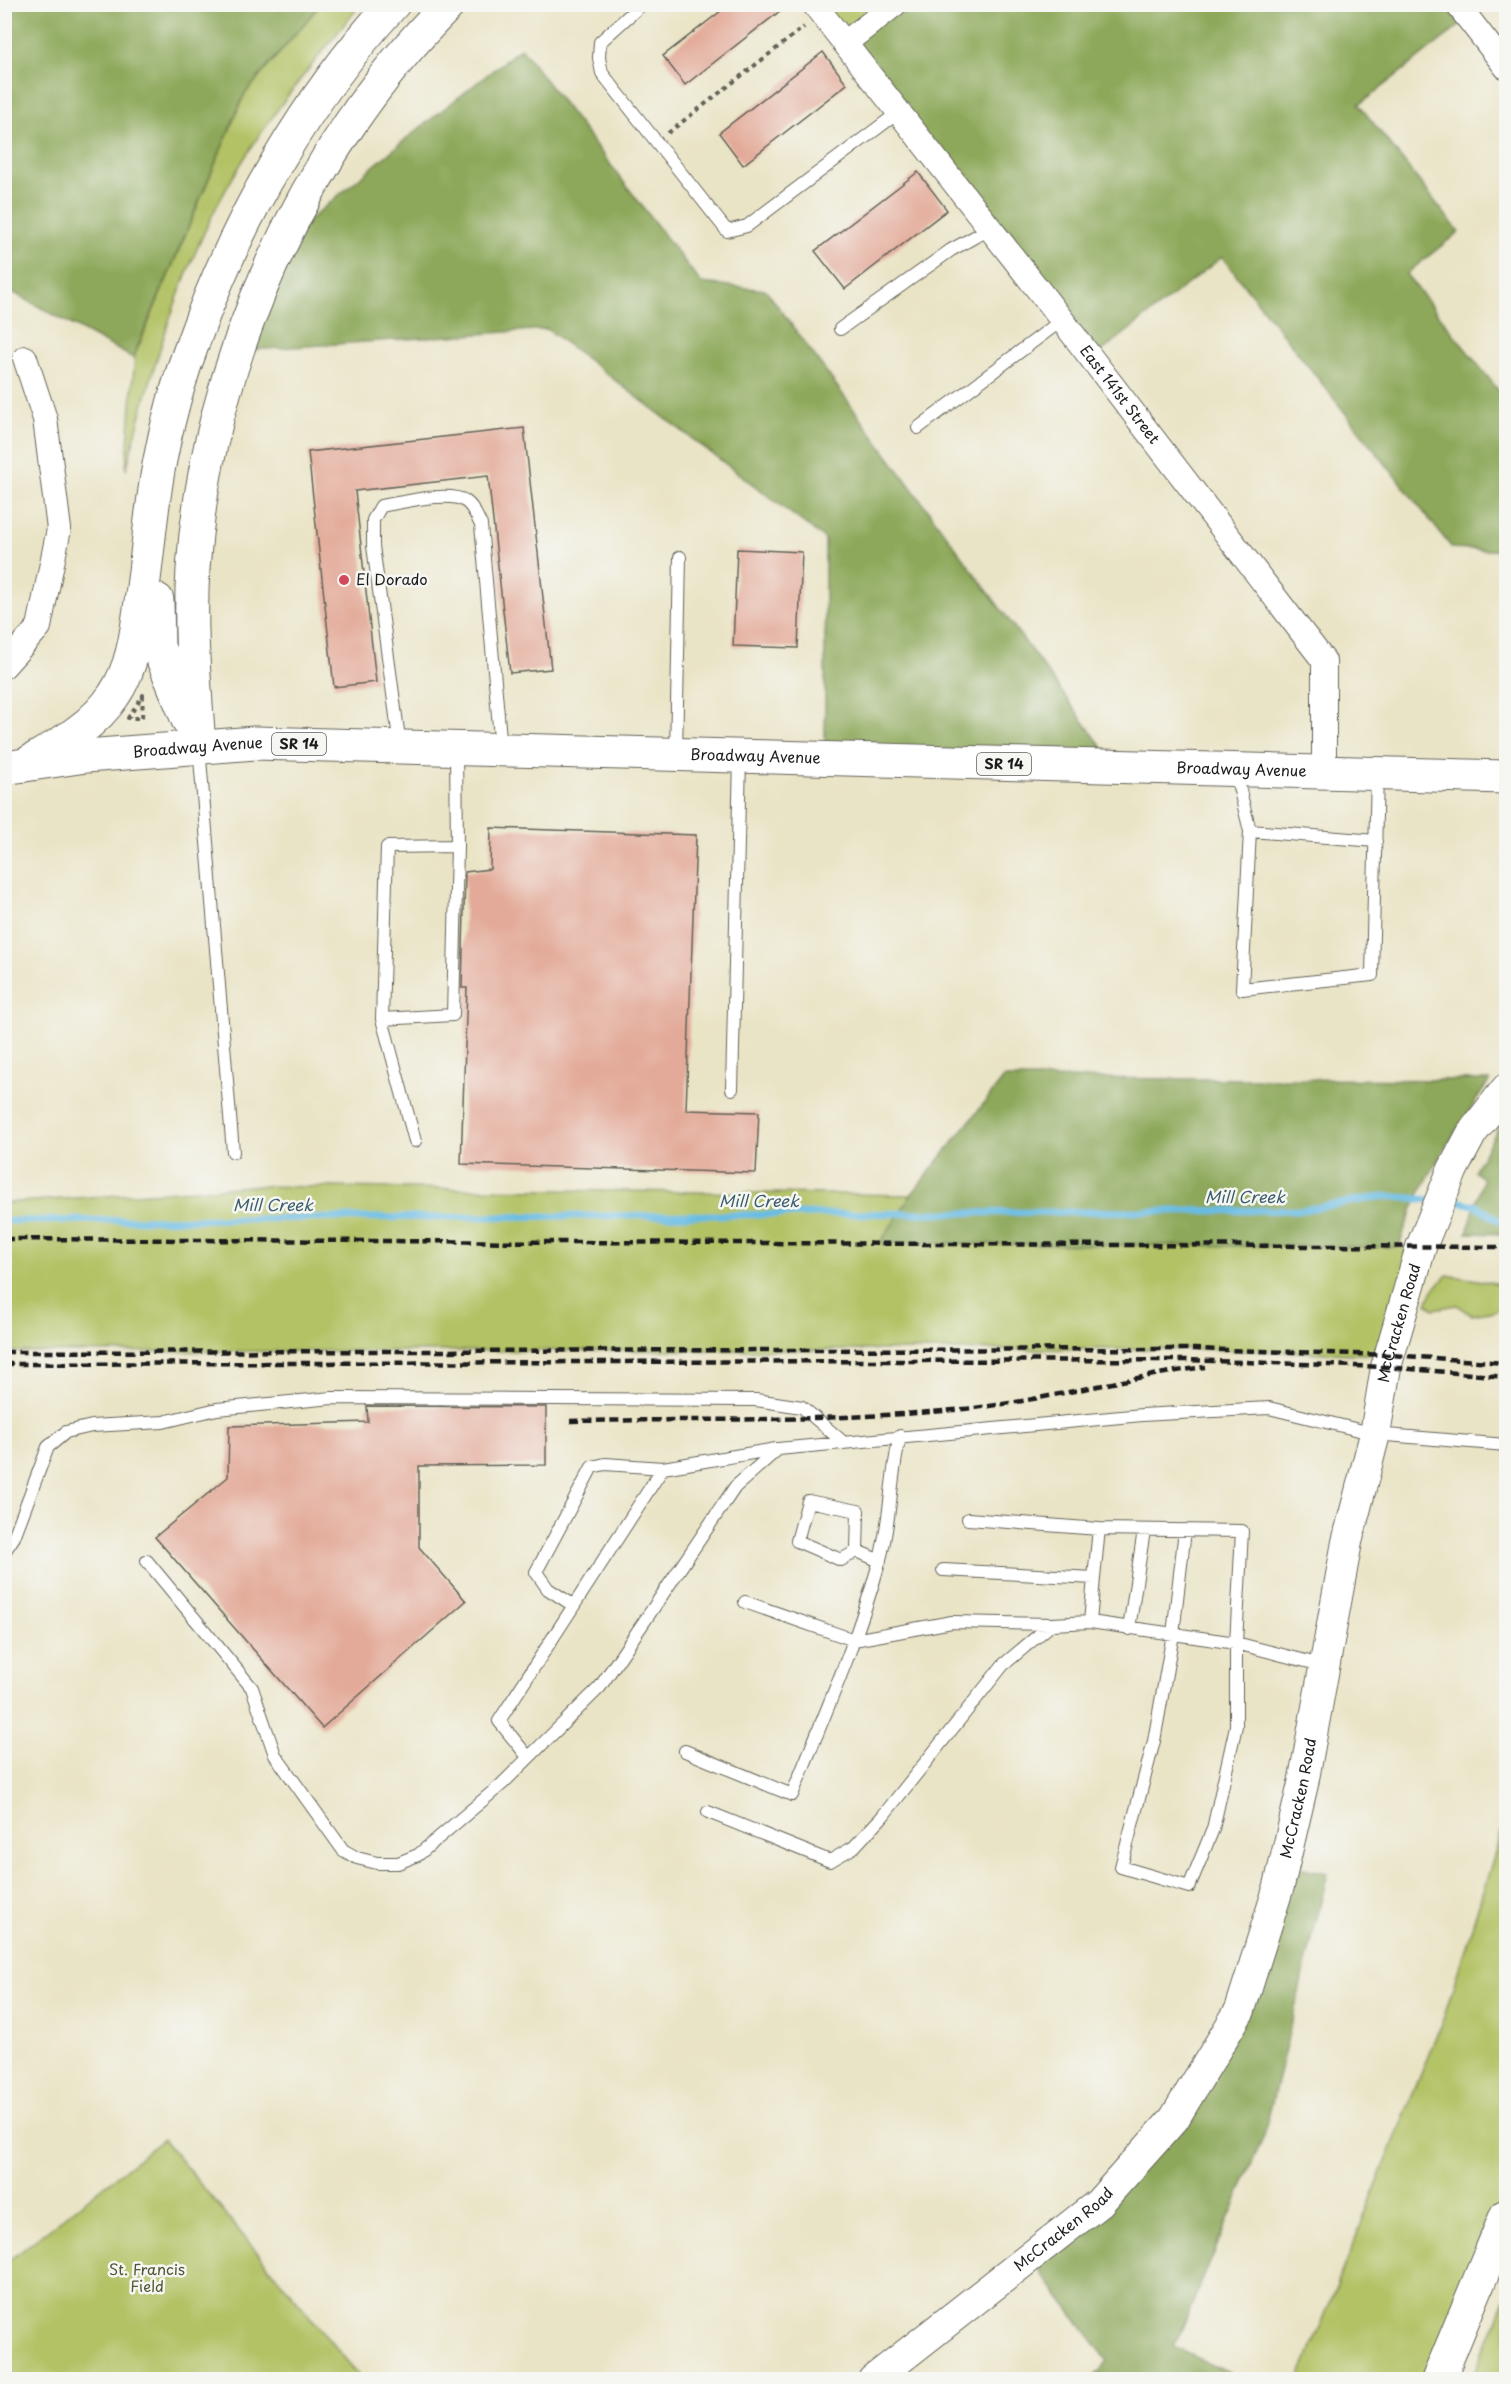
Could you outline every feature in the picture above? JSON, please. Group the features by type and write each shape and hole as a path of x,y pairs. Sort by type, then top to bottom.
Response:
{"main road":[{"path":"15,766 75,733 92,720 114,695 128,666 136,637 151,539 159,466 173,406 196,334 235,240 264,184 329,82 393,4"},
{"path":"199,746 193,655 193,568 204,489 232,368 255,301 314,182 347,130 393,68 449,4"},
{"path":"151,539 157,578 158,647 199,746"},
{"name":"Broadway Avenue","path":"15,766 86,756 255,743 1506,777"},
{"path":"1438,2379 1506,2216"}],"street":[{"path":"845,44 895,4"},
{"path":"1457,4 1506,67"},
{"name":"East 141st Street","path":"818,9 1062,320 1324,661 1324,773"},
{"path":"4,666 39,627 59,529 45,418 26,358"},
{"name":"McCracken Road","path":"873,2379 1099,2203 1174,2119 1240,2010 1278,1886 1303,1784 1347,1542 1375,1434 1386,1367 1427,1234 1454,1169 1472,1133 1506,1089"}],"lane":[{"path":"642,4 600,42 599,58 602,73 727,231 735,231 747,226 899,112"},
{"path":"840,329 951,250 989,229"},
{"path":"918,428 1062,320"},
{"path":"400,747 373,546 373,520 381,506 450,496 465,500 472,507 481,525 501,750"},
{"path":"675,755 680,557"},
{"path":"199,746 233,1152"},
{"path":"382,1019 453,1015 457,846 456,749"},
{"path":"732,1089 741,756"},
{"path":"1235,770 1250,831 1242,989 1372,975 1377,774"},
{"path":"1250,831 1376,841"},
{"path":"415,1141 382,1019 387,847 457,846"},
{"path":"4,1552 14,1538 48,1447 66,1432 92,1426 163,1422 217,1409 332,1398 756,1400 802,1407 843,1442"},
{"path":"573,1605 548,1589 536,1572 592,1467 605,1464 663,1468 778,1449 900,1436 1142,1415 1269,1408 1375,1434 1506,1444"},
{"path":"685,1751 792,1795 854,1640 880,1561 893,1466 900,1436"},
{"path":"147,1561 252,1688 275,1755 342,1850 357,1858 377,1863 398,1863 418,1855 528,1757 600,1687 735,1487 778,1449"},
{"path":"528,1757 499,1721 663,1468"},
{"path":"808,1501 858,1511 857,1551 841,1560 797,1541 808,1501"},
{"path":"968,1519 1099,1529 1144,1530 1185,1530 1242,1531 1236,1643 1236,1726 1213,1829 1189,1887 1121,1867 1154,1741 1173,1634 1185,1530"},
{"path":"1090,1622 1099,1529"},
{"path":"1129,1629 1144,1530"},
{"path":"857,1551 880,1561"},
{"path":"943,1570 1094,1578"},
{"path":"745,1602 854,1640 952,1622 1052,1624 1090,1622 1236,1643 1326,1666"},
{"path":"708,1812 830,1861 854,1847 882,1817 1003,1665 1052,1624"}],"path":[{"path":"656,143 818,9"}],"green space":[{"path":"5,4 320,5 244,95 133,358 5,288"},
{"path":"320,5 360,5 266,126 218,204 188,269 164,335 126,470 135,355 244,95"},
{"path":"815,5 895,5 845,43"},
{"path":"895,5 1486,5 1359,105 1459,232 1406,274 1506,400 1506,551 1452,548 1222,257 1092,359 845,43"},
{"path":"521,48 701,283 766,290 1117,767 825,759 825,539 547,329 238,351 283,242 407,138"},
{"path":"1004,1078 1490,1080 1426,1181 1406,1224 1399,1247 880,1243 911,1195"},
{"path":"1506,1114 1506,1234 1467,1233 1483,1179 1474,1171"},
{"path":"251,1186 911,1195 881,1243 1421,1247 1390,1355 1194,1349 5,1352 5,1203"},
{"path":"1447,1275 1506,1285 1506,1302 1494,1311 1472,1315 1457,1305 1434,1309 1427,1303 1433,1290"},
{"path":"1506,1818 1506,2216 1438,2379 1299,2380 1444,2016"},
{"path":"1284,1864 1328,1873 1264,2135 1174,2347 1242,2379 1091,2379 1108,2361 1029,2257 1099,2203 1240,2010"},
{"name":"St. Francis Field","path":"163,2139 362,2379 5,2379 5,2264"},
{"path":"1506,2296 1506,2379 1472,2379"}],"building":[{"path":"730,4 789,4 685,85 663,56"},
{"path":"823,52 847,84 743,165 719,133"},
{"path":"918,172 947,210 845,289 815,251"},
{"name":"El Dorado","path":"524,428 551,669 510,673 488,476 355,491 376,682 334,687 308,452"},
{"path":"737,549 802,552 798,648 733,646"},
{"path":"491,828 696,835 686,1110 759,1112 756,1173 461,1164 467,988 462,988 465,872 490,869"},
{"path":"367,1406 546,1407 546,1465 419,1466 419,1547 466,1601 322,1728 155,1537 228,1477 229,1426 368,1422"}],"waterway":[{"name":"Mill Creek","path":"4,1221 1302,1210 1385,1196 1432,1200"},
{"name":"Mill Creek","path":"1449,1201 1474,1205 1506,1223"}],"railway":[{"path":"4,1239 1506,1247"},
{"path":"4,1352 1194,1349 1390,1355 1506,1363"},
{"path":"4,1364 1185,1360 1386,1367 1506,1377"},
{"path":"570,1421 866,1416 964,1409 1055,1395 1205,1367"}],"place":[{"name":"El Dorado","path":"344,580"}]}
